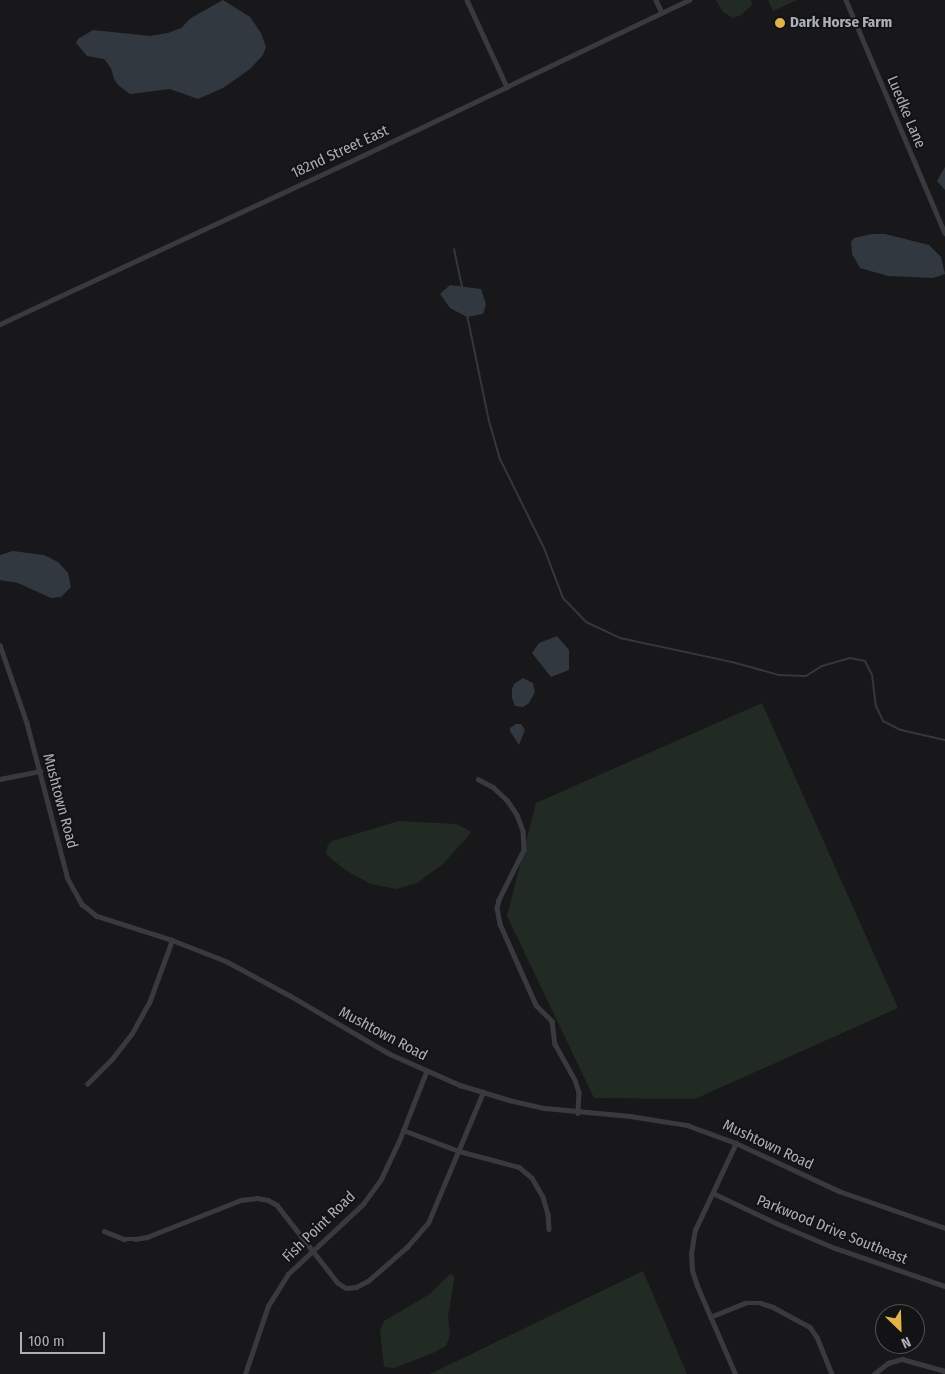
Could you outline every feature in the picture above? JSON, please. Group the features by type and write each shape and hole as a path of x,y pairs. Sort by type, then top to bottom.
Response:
{"street":[{"path":"467,0 506,87"},
{"path":"656,0 662,13"},
{"name":"182nd Street East","path":"0,324 689,0"},
{"name":"Luedke Lane","path":"846,0 945,234"},
{"name":"Mushtown Road","path":"0,646 16,686 64,866 78,898 89,909 106,920 172,940 226,961 289,995 390,1054 426,1072 483,1092 516,1101 578,1112 630,1116 688,1125 736,1143 839,1191 945,1228"},
{"path":"0,779 40,771"},
{"path":"478,778 493,787 507,800 518,815 523,831 524,850 499,900 497,908 500,924 536,1005 552,1022 555,1044 575,1080 579,1092 578,1112"},
{"path":"88,1084 112,1060 131,1035 149,1003 172,940"},
{"name":"Fish Point Road","path":"245,1374 268,1306 288,1274 363,1204 381,1179 426,1072"},
{"path":"104,1231 124,1239 147,1237 241,1200 257,1198 277,1205 338,1283 346,1288 356,1287 368,1281 407,1247 428,1223 483,1092"},
{"path":"403,1130 459,1151 519,1167 532,1178 543,1197 548,1214 549,1229"},
{"path":"735,1374 692,1271 691,1254 695,1230 736,1143"},
{"name":"Parkwood Drive Southeast","path":"712,1193 835,1248 945,1286"},
{"path":"710,1317 745,1304 761,1303 772,1308 810,1327 817,1337 832,1374"},
{"path":"874,1374 888,1363 902,1359 945,1372"}],"shaded area":[{"path":"223,0 250,17 261,33 266,47 263,55 250,69 223,88 198,99 170,89 130,94 118,85 111,68 104,59 87,56 76,43 78,39 93,30 150,36 168,33 181,28 191,18"},
{"path":"716,0 751,0 752,5 741,15 733,18 723,12"},
{"path":"768,0 797,0 773,11"},
{"path":"945,167 945,190 937,181"},
{"path":"872,234 885,234 929,245 941,257 945,274 933,278 888,276 860,268 852,254 851,242 854,238"},
{"path":"450,285 481,289 486,304 483,314 467,317 450,308 440,294"},
{"path":"13,551 44,555 58,562 68,573 71,587 61,597 51,598 18,583 0,580 0,555"},
{"path":"557,636 569,650 569,670 551,677 532,653 539,643"},
{"path":"523,678 533,683 535,692 529,703 523,707 515,706 512,698 512,689 514,684"},
{"path":"762,703 898,1008 695,1099 594,1098 507,916 536,803"},
{"path":"516,724 521,724 525,730 519,745 510,731 510,728"},
{"path":"399,821 456,824 470,831 470,834 443,864 417,883 396,889 371,884 345,870 326,854 327,847 332,841"},
{"path":"643,1271 687,1374 430,1374"},
{"path":"450,1274 454,1276 454,1280 448,1317 450,1336 446,1346 394,1368 384,1367 380,1331 384,1321 430,1294"}],"waterway":[{"path":"454,249 462,288"},
{"path":"467,315 489,421 500,459 544,548 563,598 586,622 620,638 732,662 779,675 806,676 822,666 850,658 865,661 872,675 876,706 883,721 901,730 945,740"}],"place":[{"name":"Dark Horse Farm","path":"780,23"}]}
